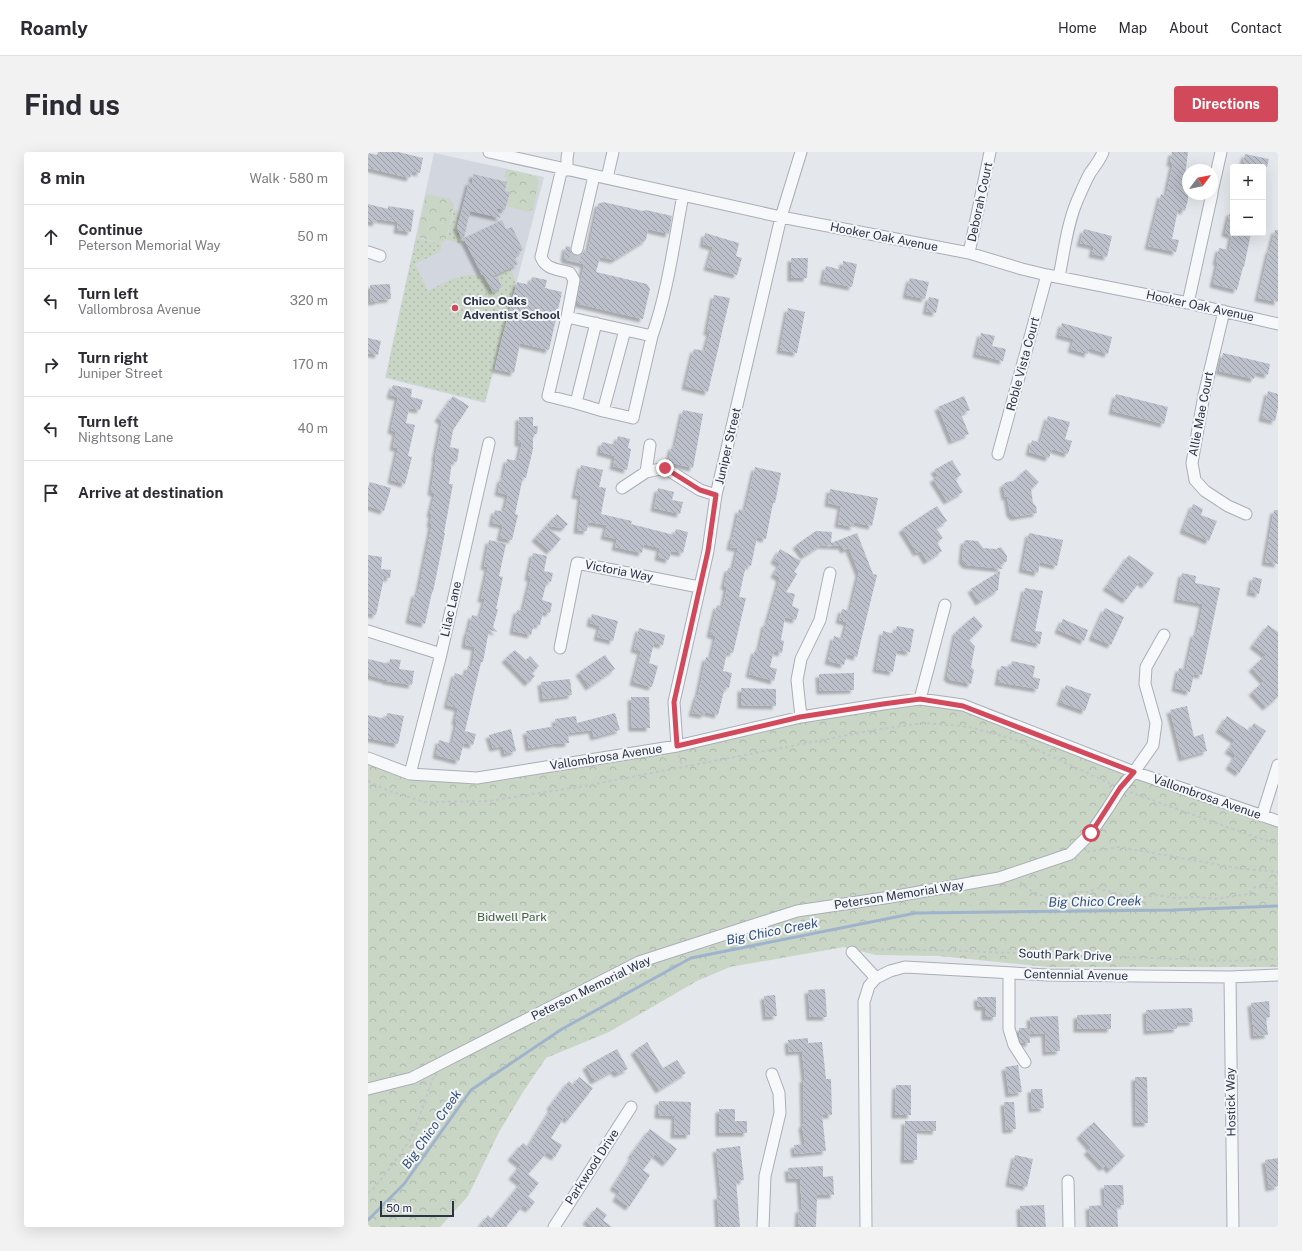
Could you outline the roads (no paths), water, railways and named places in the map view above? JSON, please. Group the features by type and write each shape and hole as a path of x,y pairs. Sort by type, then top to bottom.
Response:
{"street":[{"name":"Hooker Oak Avenue","path":"489,152 518,155 594,176 781,217 970,253 1047,275 1188,302 1278,324"},
{"path":"568,152 565,169 541,256 543,263 547,266 570,273 574,280 567,317 548,396 633,418 652,336 658,319 666,285 683,195"},
{"path":"607,178 614,152"},
{"name":"Juniper Street","path":"677,746 674,702 708,551 716,495 781,217 801,152"},
{"name":"Deborah Court","path":"970,253 990,152"},
{"path":"1059,277 1071,218 1076,203 1083,187 1091,172 1099,162 1103,152"},
{"path":"1218,166 1221,152"},
{"path":"577,249 594,176"},
{"path":"1188,302 1210,200"},
{"path":"368,252 380,256"},
{"path":"570,273 574,262"},
{"name":"Roble Vista Court","path":"998,454 1047,275"},
{"name":"Allie Mae Court","path":"1224,311 1204,395 1192,463 1195,480 1205,491 1228,506 1246,514"},
{"path":"567,317 652,336"},
{"path":"576,403 596,323"},
{"path":"603,411 625,330"},
{"name":"Lilac Lane","path":"410,774 441,654 489,443"},
{"path":"646,472 650,445"},
{"path":"622,488 646,472 665,468 700,490 716,495"},
{"name":"Victoria Way","path":"560,648 577,563 699,587"},
{"path":"800,717 797,680 801,659 820,620 830,573"},
{"path":"920,699 945,605"},
{"path":"368,631 441,654"},
{"name":"Peterson Memorial Way","path":"368,1089 412,1078 639,962 796,911 892,897 999,878 1070,854 1091,833 1120,788 1134,772 1153,745 1156,723 1145,684 1146,667 1164,635"},
{"name":"Vallombrosa Avenue","path":"368,758 410,774 477,778 677,746 800,717 920,699 963,706 1134,772 1278,821"},
{"path":"1262,816 1278,765"},
{"path":"852,952 876,978 869,986 864,1002 866,1227"},
{"name":"Centennial Avenue","path":"876,978 890,971 905,967 1048,975 1230,977 1278,975"},
{"path":"1009,973 1009,1030 1014,1045 1025,1062"},
{"name":"Hostick Way","path":"1230,977 1233,1227"},
{"path":"763,1227 765,1176 780,1113 779,1093 772,1074"},
{"name":"Parkwood Drive","path":"554,1227 631,1108"},
{"path":"1068,1181 1069,1227"}],"waterway":[{"name":"Big Chico Creek","path":"368,1220 404,1184 471,1090 562,1029 691,958 916,913 1173,910 1278,906"}],"tunnel":[{"path":"574,262 577,249"}],"place":[{"name":"Chico Oaks Adventist School","path":"455,308"}],"park label":[{"name":"Bidwell Park","path":"512,917"}]}
